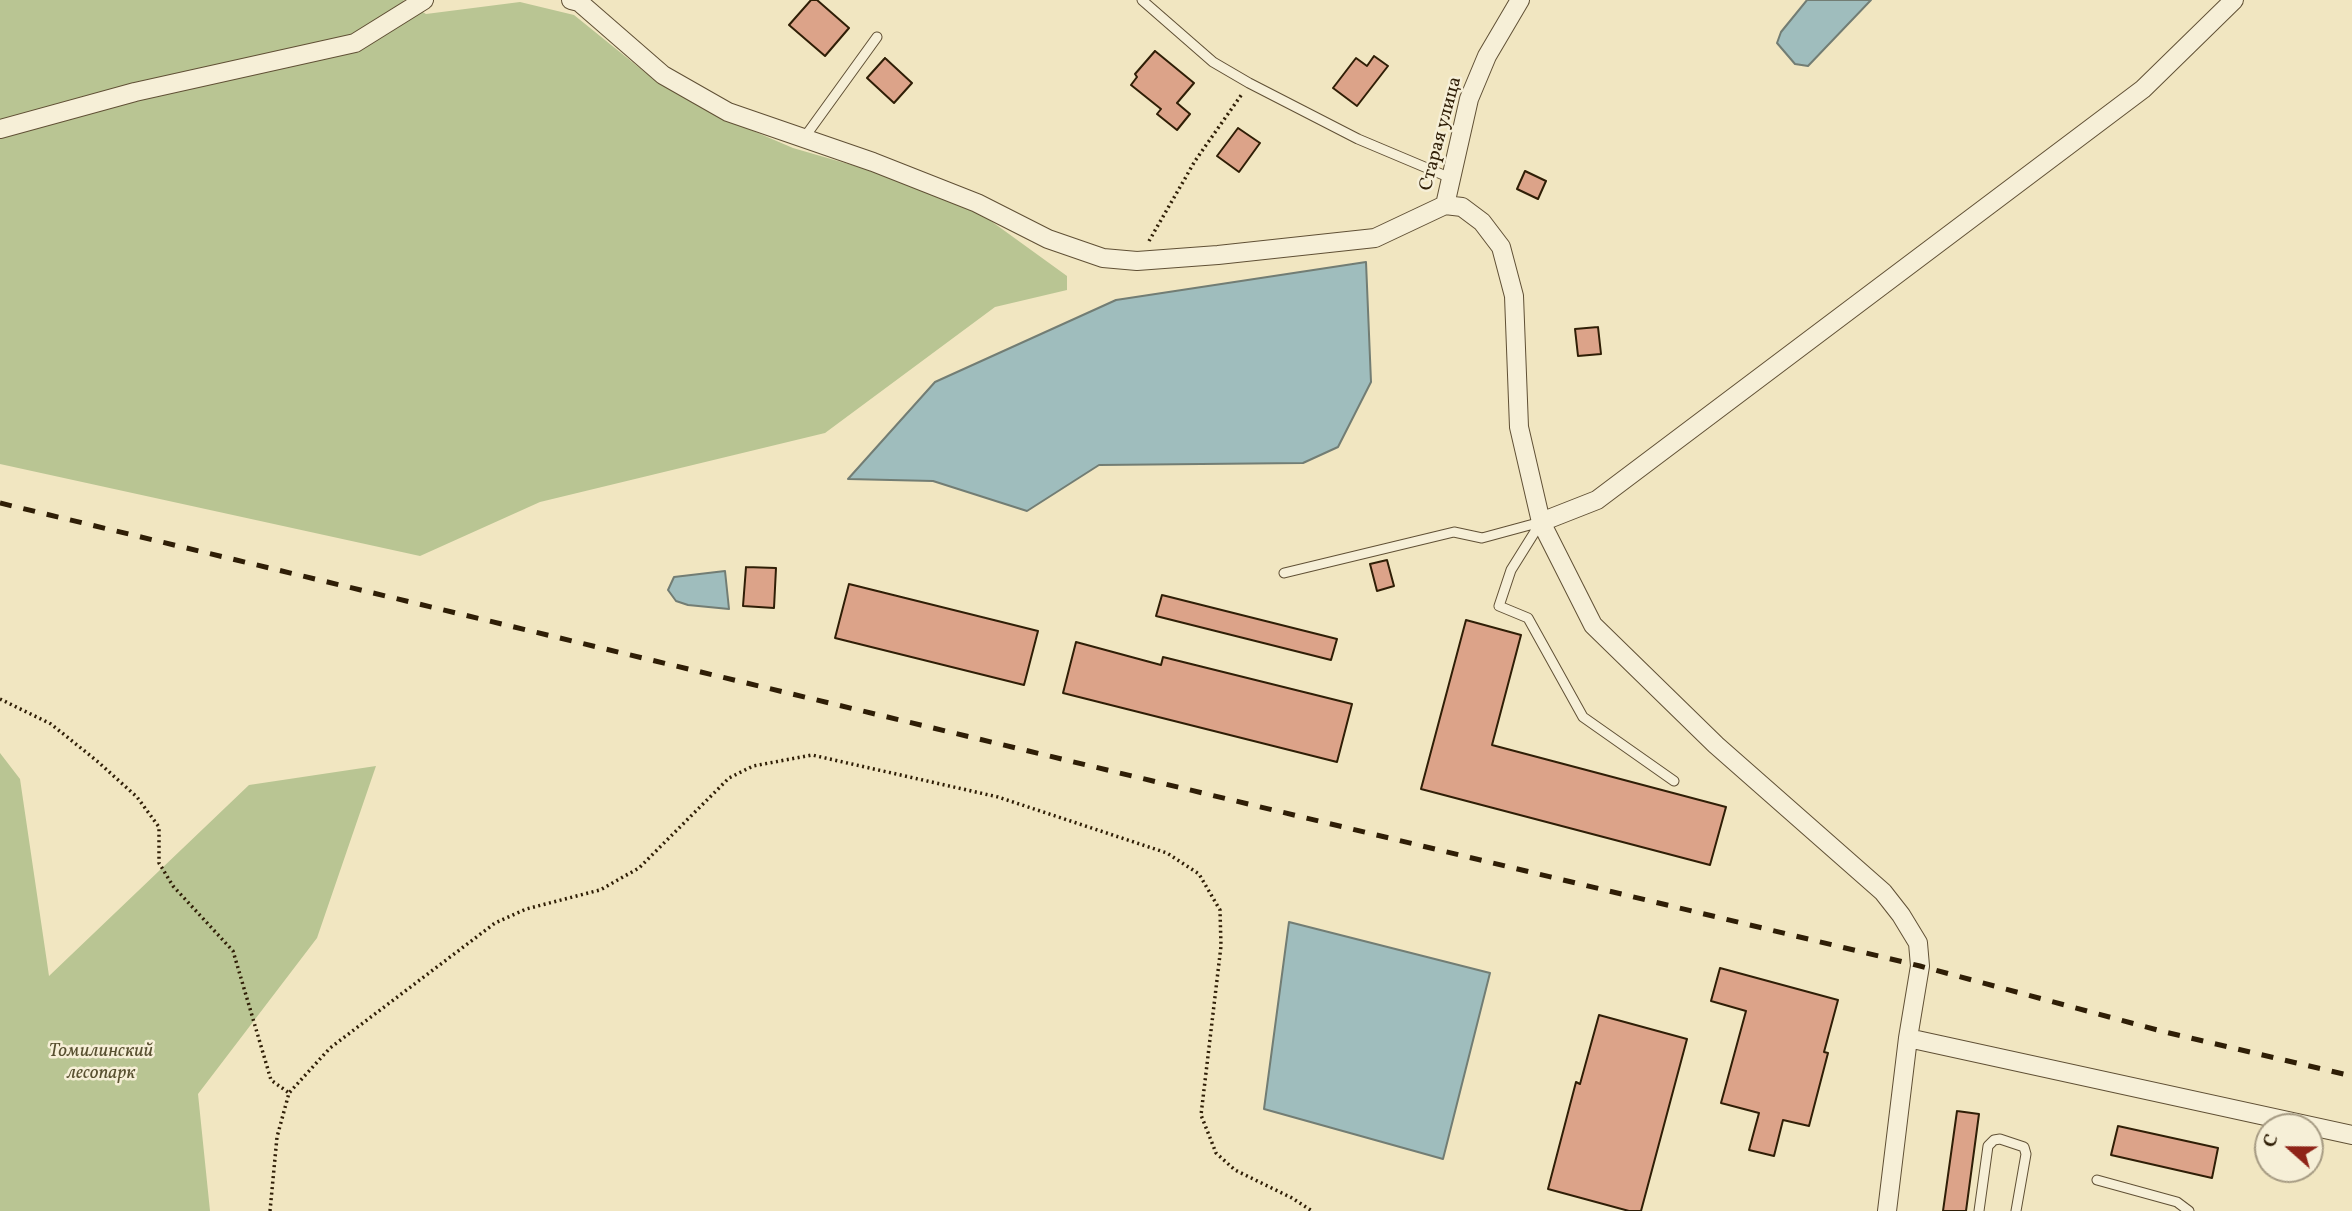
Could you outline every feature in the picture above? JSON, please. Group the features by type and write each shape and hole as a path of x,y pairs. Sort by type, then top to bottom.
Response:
{"street":[{"path":"0,129 135,92 355,43 424,0"},
{"path":"571,0 579,2 663,75 728,112 873,162 976,203 1048,239 1103,258 1137,261 1218,255 1375,237 1445,205 1462,207 1482,222 1501,247 1514,296 1518,427 1541,522 1593,625 1716,745 1883,892 1918,943 1920,966 1908,1038 1887,1211"},
{"name":"Старая улица","path":"1445,205 1469,99 1487,56 1520,0"},
{"path":"1541,522 1597,500 2110,114 2143,89 2234,0"},
{"path":"1908,1038 2352,1135"}],"lane":[{"path":"1142,0 1213,62 1249,83 1358,139 1453,179"},
{"path":"803,139 877,37"},
{"path":"1284,573 1454,532 1482,538 1541,522"},
{"path":"1541,522 1511,570 1499,606 1528,618 1583,717 1674,780"},
{"path":"1979,1211 1989,1146 1994,1140 2000,1139 2024,1147 2026,1154 2016,1211"},
{"path":"2097,1180 2177,1202 2189,1211"}],"path":[{"path":"1137,261 1195,161 1249,83"},
{"path":"0,699 51,724 88,753 136,797 159,827 159,863 173,886 233,951 271,1080 289,1093"},
{"path":"270,1211 277,1137 289,1093 330,1048 495,923 526,909 600,890 639,868 729,778 753,765 812,755 998,797 1167,853 1199,874 1220,910 1221,946 1201,1115 1216,1153 1235,1170 1312,1211"}],"green space":[{"path":"0,0 403,0 426,14 520,2 574,15 657,82 723,118 793,148 869,170 973,208 1067,276 1067,290 995,307 825,433 540,502 420,556 0,464"},
{"name":"Томилинский лесопарк","path":"0,753 20,779 49,976 249,785 376,766 317,938 198,1094 210,1211 0,1211"}],"water":[{"path":"1807,0 1871,0 1808,66 1795,64 1777,43 1781,32"},
{"path":"1366,262 1371,382 1338,447 1303,463 1099,465 1027,511 933,481 848,479 935,382 1116,300"},
{"path":"725,571 729,609 688,605 676,601 668,590 674,577"},
{"path":"1289,922 1490,973 1443,1159 1264,1109"}],"building":[{"path":"811,0 817,0 849,28 825,56 789,25"},
{"path":"1155,51 1194,83 1177,103 1190,114 1177,130 1157,114 1161,109 1131,85 1137,77 1135,74"},
{"path":"1374,56 1388,66 1357,106 1333,88 1356,58 1367,66"},
{"path":"885,58 912,83 894,103 867,78"},
{"path":"1238,128 1260,143 1239,172 1217,156"},
{"path":"1525,171 1546,181 1538,199 1517,189"},
{"path":"1598,327 1601,354 1578,356 1575,329"},
{"path":"1387,560 1394,586 1377,591 1370,564"},
{"path":"746,567 776,568 774,608 743,606"},
{"path":"849,584 1038,631 1024,685 835,638"},
{"path":"1162,595 1337,639 1331,660 1156,616"},
{"path":"1466,620 1521,635 1492,745 1726,807 1710,865 1421,789"},
{"path":"1076,642 1161,665 1163,657 1352,704 1337,762 1063,693"},
{"path":"1720,968 1838,1000 1824,1052 1828,1053 1809,1126 1783,1120 1774,1156 1749,1150 1759,1113 1721,1103 1746,1011 1711,1001"},
{"path":"1599,1015 1687,1039 1641,1211 1629,1211 1548,1189 1576,1082 1580,1084"},
{"path":"1957,1111 1979,1114 1966,1211 1943,1211"},
{"path":"2118,1126 2218,1148 2212,1178 2111,1155"}],"railway":[{"path":"0,503 1920,966 2165,1032 2352,1076"}]}
